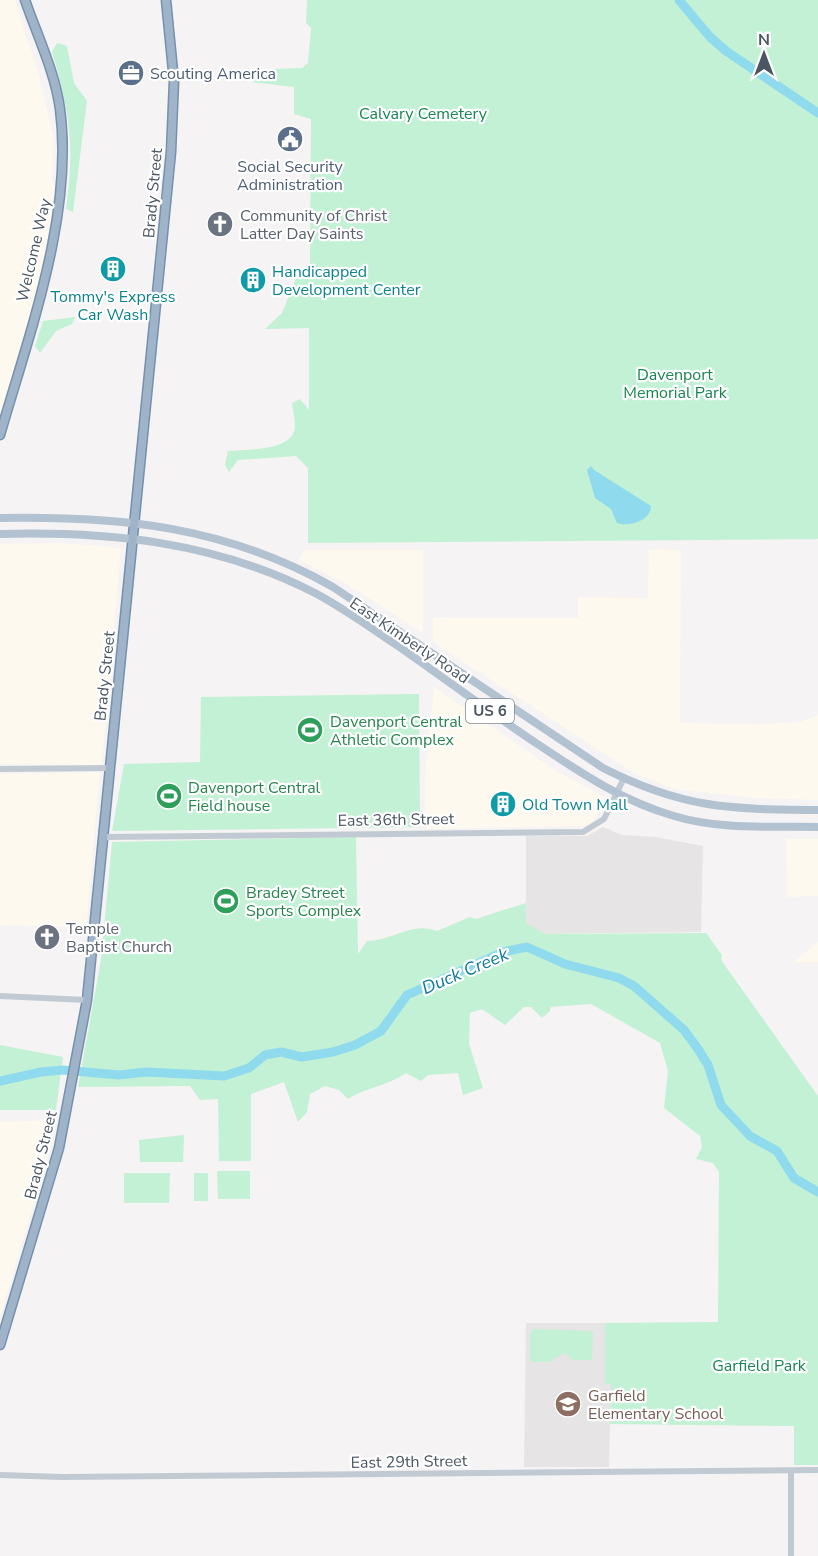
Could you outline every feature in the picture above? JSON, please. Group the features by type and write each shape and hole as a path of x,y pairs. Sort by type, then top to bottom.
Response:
{"highway":[{"name":"Welcome Way","path":"0,435 55,230 63,178 59,107 25,0"},
{"name":"Brady Street","path":"0,1345 49,1185 87,1000 172,142 174,81 166,0"}],"main road":[{"name":"East Kimberly Road","path":"0,518 82,518 135,522 214,536 260,552 308,572 365,606 588,758 624,778 664,795 708,806 818,810"},
{"name":"East Kimberly Road","path":"0,534 93,534 133,538 183,546 277,575 315,593 368,625 547,750 616,793 650,808 694,821 757,827 818,827"}],"street":[{"path":"0,769 111,768"},
{"name":"East 36th Street","path":"104,837 583,832 604,819 624,778"},
{"path":"0,996 87,1000"},
{"name":"East 29th Street","path":"0,1475 62,1477 818,1470"},
{"path":"791,1471 791,1556"}],"shaded area":[{"path":"0,0 15,0 38,72 53,135 52,182 61,205 0,435"},
{"path":"63,543 121,548 102,765 0,764 0,544"},
{"path":"649,549 681,550 680,723 799,722 818,715 818,800 755,798 674,789 634,773 433,642 433,618 578,618 578,597 648,598"},
{"path":"304,550 423,550 423,633 347,584 299,560"},
{"path":"434,687 558,772 607,798 597,816 591,823 583,826 427,829 425,826 425,772"},
{"path":"100,772 86,927 0,925 0,774"},
{"path":"603,827 622,835 656,837 703,846 701,932 526,934 526,836 587,836"},
{"path":"786,839 818,839 818,896 787,897"},
{"path":"818,942 818,962 793,962"},
{"path":"56,1120 36,1195 0,1318 0,1122"},
{"name":"Garfield Elementary School","path":"526,1323 605,1323 605,1383 611,1384 609,1467 524,1467"}],"green space":[{"path":"307,0 818,0 818,539 308,543 308,468 296,456 238,460 229,472 225,465 228,451 268,448 286,441 292,435 295,427 292,403 300,399 309,410 309,328 265,329 282,313 299,271 310,265 311,119 294,114 294,87 252,82 247,70 302,68 308,63 311,28 306,23"},
{"path":"57,43 67,46 74,83 87,101 73,212 66,209 70,148 67,112 52,52"},
{"path":"75,317 72,324 56,331 40,353 35,346 43,321"},
{"name":"Davenport Central Athletic Complex","path":"419,694 420,827 112,831 124,764 200,762 201,697"},
{"name":"Garfield Park","path":"356,837 358,954 367,941 419,928 437,931 470,917 476,919 526,903 526,923 545,934 706,933 722,955 721,960 818,1096 818,1465 794,1465 794,1426 610,1424 611,1384 605,1384 605,1323 718,1322 719,1172 713,1163 696,1159 702,1147 700,1136 664,1108 668,1071 660,1043 591,1004 551,1007 542,1018 531,1007 524,1007 505,1025 482,1009 470,1013 469,1044 483,1088 463,1095 458,1073 428,1075 421,1081 406,1073 348,1099 339,1090 325,1086 310,1094 307,1112 298,1122 284,1082 251,1094 251,1161 219,1161 218,1099 200,1100 190,1086 78,1087 101,960 112,842"},
{"path":"0,1045 63,1057 56,1110 0,1110"},
{"path":"184,1135 183,1162 140,1162 139,1140"},
{"path":"217,1171 250,1171 250,1199 218,1199"},
{"path":"124,1173 170,1173 169,1203 124,1203"},
{"path":"194,1173 208,1173 208,1201 194,1201"},
{"path":"534,1329 593,1333 592,1360 573,1360 564,1353 549,1362 530,1362 530,1334"}],"water":[{"path":"591,466 651,506 647,516 638,522 617,523 611,509 595,498 587,470"}],"waterway":[{"path":"679,0 710,37 726,51 818,113"},
{"name":"Duck Creek","path":"0,1081 41,1072 63,1070 119,1075 146,1072 224,1076 249,1068 265,1055 281,1052 302,1057 333,1052 355,1045 381,1031 407,995 503,952 527,947 565,964 619,978 634,986 684,1030 698,1049 708,1065 721,1105 750,1136 777,1151 794,1178 818,1192"}],"place":[{"name":"Scouting America","path":"131,73"},
{"name":"Social Security Administration","path":"290,139"},
{"name":"Community of Christ Latter Day Saints","path":"220,224"},
{"name":"Tommy's Express Car Wash","path":"113,269"},
{"name":"Handicapped Development Center","path":"253,280"},
{"name":"Davenport Central Athletic Complex","path":"310,730"},
{"name":"Davenport Central Field house","path":"169,796"},
{"name":"Old Town Mall","path":"503,804"},
{"name":"Bradey Street Sports Complex","path":"226,901"},
{"name":"Temple Baptist Church","path":"47,937"},
{"name":"Garfield Elementary School","path":"568,1404"}],"park label":[{"name":"Calvary Cemetery","path":"423,113"},
{"name":"Davenport Memorial Park","path":"675,383"}]}
